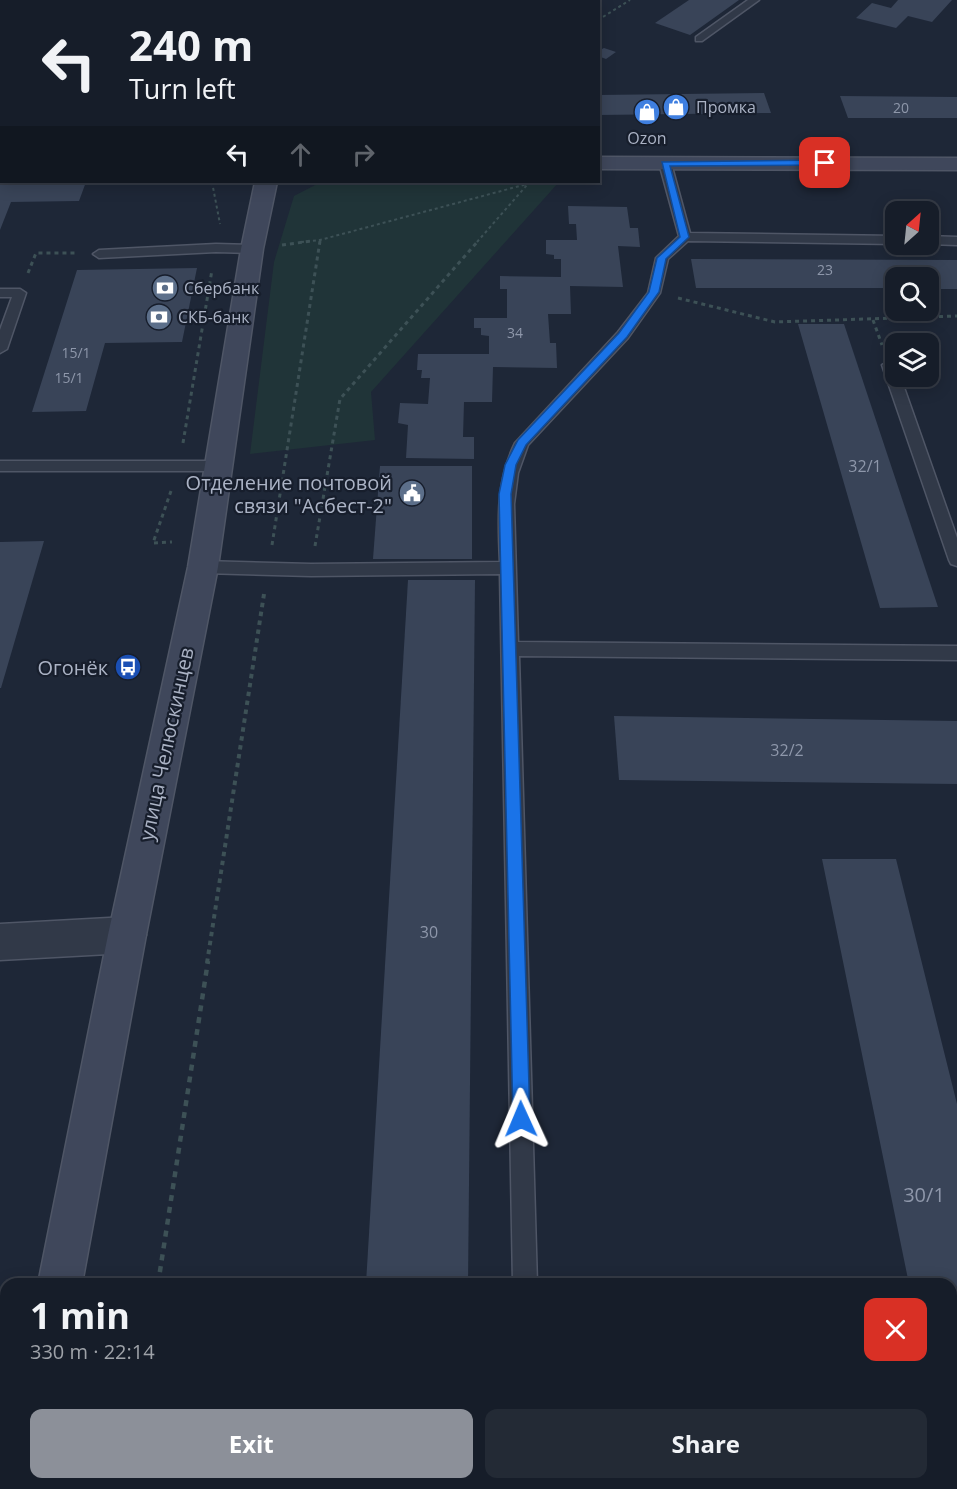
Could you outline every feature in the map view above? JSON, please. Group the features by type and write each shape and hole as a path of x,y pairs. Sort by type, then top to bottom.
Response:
{"street":[{"path":"600,163 957,164"},
{"name":"улица Челюскинцев","path":"61,1278 204,554 252,249 271,188"},
{"path":"0,942 127,935"}],"lane":[{"path":"699,39 754,0"},
{"path":"665,163 684,237"},
{"path":"525,1278 505,494 515,455 522,443 623,335 654,292 662,258 684,237 885,240"},
{"path":"939,240 957,241"},
{"path":"99,254 216,248 252,249"},
{"path":"0,293 20,293 0,349"},
{"path":"897,387 957,560"},
{"path":"0,466 218,466"},
{"path":"204,554 268,568 311,570 508,568"},
{"path":"509,649 957,653"}],"path":[{"path":"600,19 630,0"},
{"path":"204,554 153,543 180,466 216,248 220,220 212,183"},
{"path":"311,570 340,399 527,184"},
{"path":"252,249 320,240 527,184 592,184"},
{"path":"160,1278 320,240"},
{"path":"20,293 36,253 99,254"},
{"path":"654,292 775,322 957,316"}],"green space":[{"path":"319,183 558,183 371,392 375,440 250,454 274,262 294,196"}],"building":[{"path":"689,0 739,0 690,35 655,23"},
{"path":"898,0 952,0 932,22 908,16 896,28 856,18 872,3 891,8"},
{"path":"604,48 616,52 606,59 600,57 600,50"},
{"path":"764,93 771,113 600,115 600,95"},
{"path":"840,96 957,97 957,118 848,118"},
{"path":"0,183 86,183 79,201 11,202 0,230"},
{"path":"568,206 627,207 630,228 638,228 640,247 618,246 623,287 570,286 571,314 548,314 550,343 556,343 557,368 493,367 492,402 464,402 463,437 474,437 474,459 406,458 408,425 398,423 400,403 428,404 430,378 421,378 422,370 417,370 418,354 489,354 489,336 481,335 481,328 474,328 474,318 507,318 507,289 500,289 500,276 561,277 561,259 554,259 554,255 546,254 546,240 577,240 576,224 569,224"},
{"path":"691,259 957,260 957,289 939,289 939,267 885,267 885,288 696,288"},
{"path":"197,268 182,342 105,343 86,411 32,412 77,270"},
{"path":"798,324 844,324 938,607 880,608"},
{"path":"380,466 472,466 472,559 373,559"},
{"path":"44,541 1,688 0,688 0,542"},
{"path":"408,580 475,580 468,1278 366,1278"},
{"path":"614,716 957,721 957,784 619,780"},
{"path":"822,859 896,859 957,1104 957,1278 908,1278"}],"place":[{"name":"Промка","path":"676,107"},
{"name":"Ozon","path":"647,112"},
{"name":"Сбербанк","path":"165,288"},
{"name":"СКБ-банк","path":"159,317"},
{"name":"Отделение почтовой связи \"Асбест-2\"","path":"412,493"},
{"name":"Огонёк","path":"128,667"}],"route":[{"path":"521,1119 505,494 511,465 522,443 623,335 654,292 662,258 684,237 672,183 665,163 825,163"}]}
